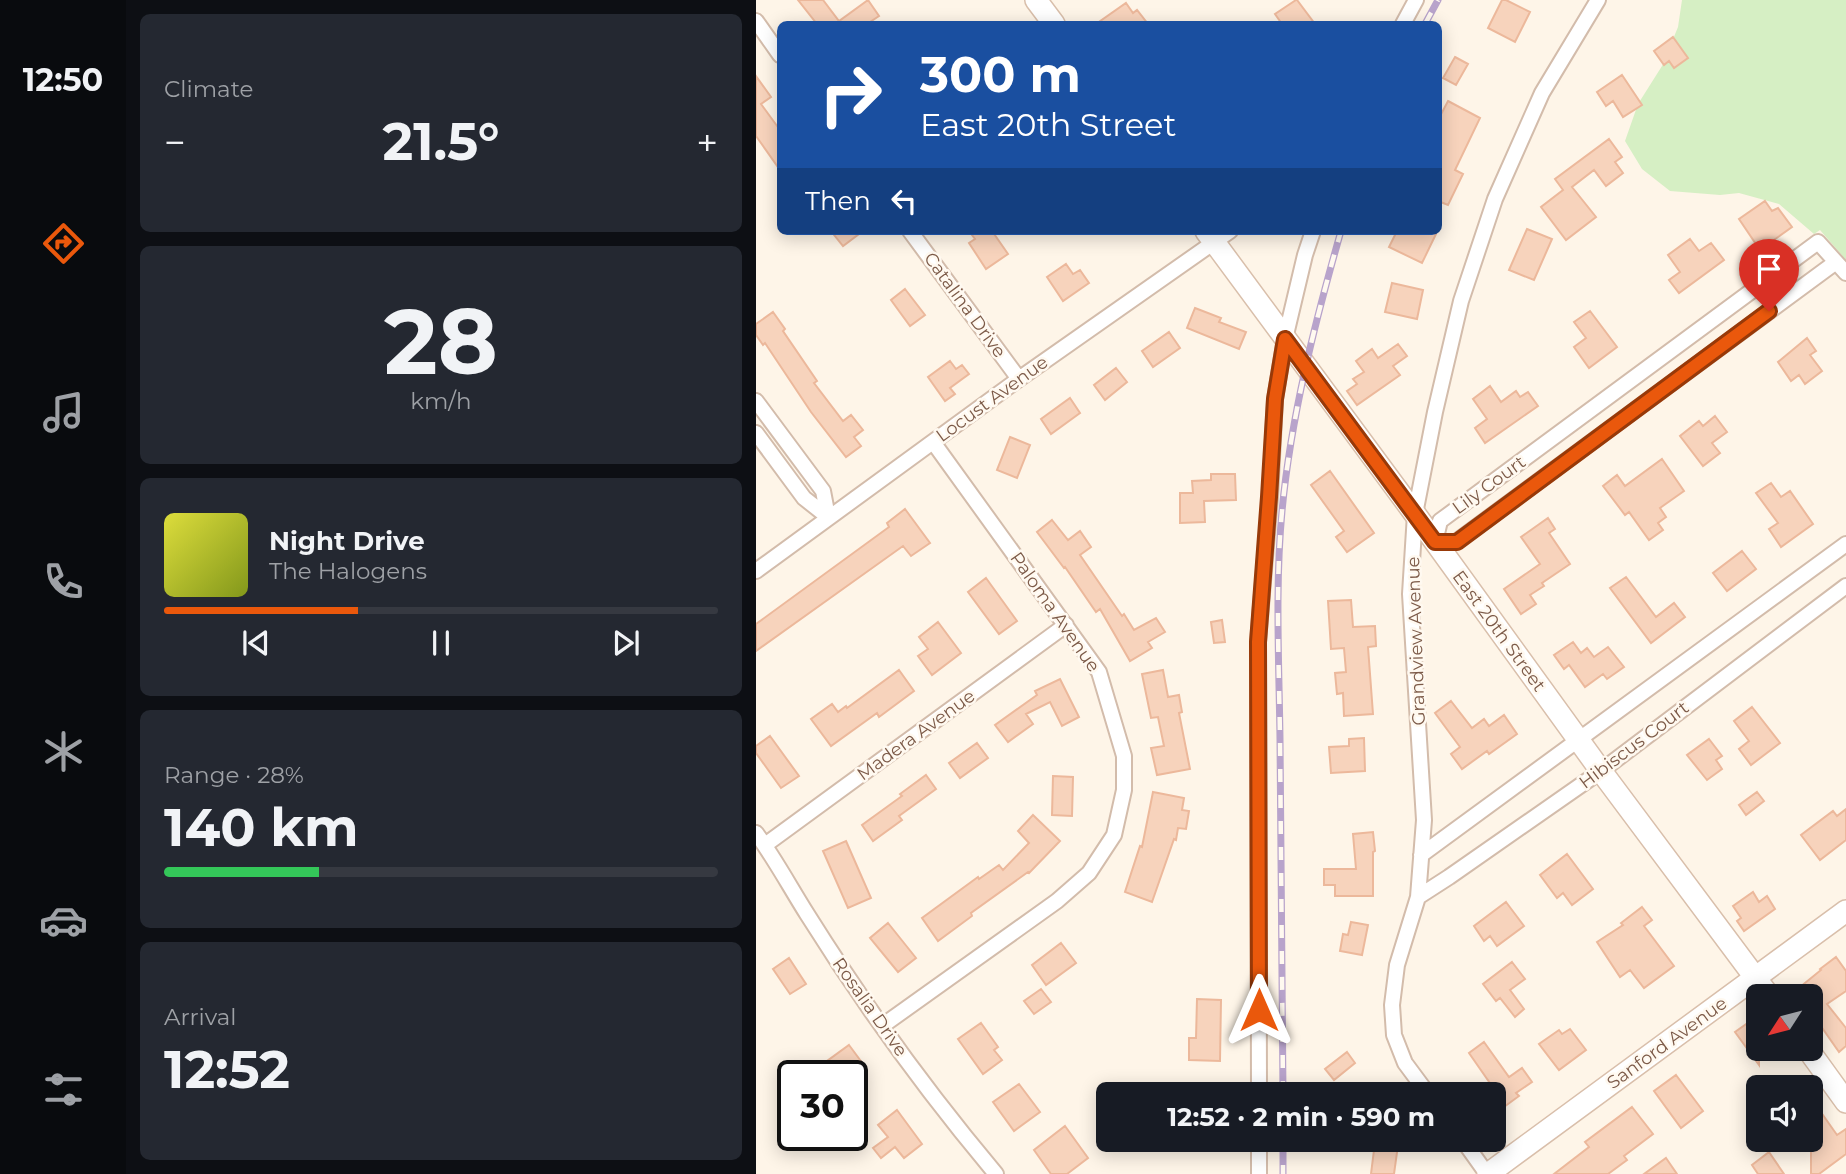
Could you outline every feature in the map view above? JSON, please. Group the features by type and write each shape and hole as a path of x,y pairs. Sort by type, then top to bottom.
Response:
{"street":[{"path":"1036,0 1052,21"},
{"path":"1405,21 1416,0"},
{"name":"Grandview Avenue","path":"1419,1082 1405,1063 1394,1035 1392,1005 1397,965 1418,897 1424,820 1410,594 1415,514 1461,301 1495,199 1542,93 1598,0"},
{"path":"756,22 777,51"},
{"name":"Catalina Drive","path":"913,235 1019,379"},
{"name":"East 20th Street","path":"1217,235 1285,339 1760,984"},
{"name":"Locust Avenue","path":"756,571 1217,235"},
{"path":"1259,1082 1258,642 1275,399 1285,339 1312,235"},
{"name":"Lily Court","path":"1818,242 1841,267 1457,542 1435,542 1440,521 1818,242"},
{"path":"756,401 823,491 828,517"},
{"path":"756,433 804,498 828,517"},
{"name":"Paloma Avenue","path":"882,1026 1057,901 1089,873 1114,835 1124,790 1124,756 1100,672 933,442"},
{"name":"Hibiscus Court","path":"1421,855 1846,544"},
{"name":"Hibiscus Court","path":"1418,897 1601,771 1846,586"},
{"name":"Madera Avenue","path":"765,845 1066,625"},
{"name":"Rosalia Drive","path":"756,832 807,915 882,1026 947,1116 996,1174"},
{"name":"Sanford Avenue","path":"1488,1174 1846,911"},
{"path":"1816,1061 1846,1102"},
{"path":"1259,1152 1259,1174"},
{"path":"1472,1152 1488,1174"}],"green space":[{"path":"1682,0 1846,0 1846,260 1820,230 1814,234 1779,204 1739,193 1720,195 1670,191 1642,169 1625,141 1638,104 1662,66 1678,27"}],"building":[{"path":"798,0 823,0 839,21 815,21"},
{"path":"868,0 879,16 872,21 839,21"},
{"path":"1297,0 1313,21 1280,21 1275,14"},
{"path":"1502,0 1530,12 1515,42 1488,28"},
{"path":"1126,3 1133,13 1137,10 1146,21 1100,21"},
{"path":"1673,37 1688,58 1674,68 1669,61 1664,65 1654,51"},
{"path":"1455,57 1468,64 1456,85 1443,78"},
{"path":"1622,75 1642,105 1623,117 1613,101 1606,106 1597,92"},
{"path":"756,76 771,97 761,104 777,126 777,166 756,136"},
{"path":"1448,101 1480,118 1455,170 1463,174 1448,205 1442,203 1442,112"},
{"path":"1609,139 1622,157 1615,162 1623,173 1606,186 1594,170 1572,187 1596,217 1566,240 1541,207 1563,190 1555,179"},
{"path":"1765,201 1772,211 1778,208 1792,227 1760,250 1739,219"},
{"path":"1527,229 1552,239 1534,280 1509,270"},
{"path":"834,235 858,235 843,246"},
{"path":"972,235 995,235 1008,254 986,269 969,243 975,239"},
{"path":"1395,235 1436,235 1422,263 1389,247"},
{"path":"1690,239 1699,251 1711,243 1724,260 1679,293 1669,280 1680,272 1668,255"},
{"path":"1066,264 1073,274 1080,270 1089,283 1063,301 1047,277"},
{"path":"1392,283 1423,290 1417,319 1385,312"},
{"path":"905,289 925,315 910,326 891,300"},
{"path":"1195,308 1221,318 1219,322 1246,332 1239,349 1187,328"},
{"path":"1590,311 1617,347 1589,368 1574,347 1586,338 1574,322"},
{"path":"773,312 817,381 814,383 843,421 851,415 863,430 854,437 861,446 846,457 811,412 765,343 763,345 756,335 756,324"},
{"path":"1169,332 1180,348 1153,367 1142,351"},
{"path":"1807,338 1816,351 1810,355 1822,371 1805,384 1799,375 1791,381 1778,362"},
{"path":"1398,344 1407,356 1393,366 1400,375 1357,405 1347,391 1357,384 1353,379 1364,372 1356,361 1372,349 1378,358"},
{"path":"950,361 956,369 962,365 969,374 950,388 955,394 945,401 928,377"},
{"path":"1116,368 1127,382 1105,400 1094,385"},
{"path":"1490,386 1501,402 1516,391 1520,397 1528,392 1538,406 1485,443 1475,428 1487,419 1473,399"},
{"path":"1070,398 1080,413 1051,434 1041,419"},
{"path":"1715,416 1727,432 1712,443 1720,453 1703,466 1680,436 1699,421 1703,426"},
{"path":"1010,437 1030,445 1017,478 997,470"},
{"path":"1662,459 1684,491 1660,508 1666,517 1658,523 1663,530 1649,540 1629,512 1625,515 1603,486 1617,475 1625,486"},
{"path":"1330,471 1374,533 1347,552 1336,537 1344,531 1311,485"},
{"path":"1211,474 1235,474 1236,500 1204,501 1205,522 1180,523 1180,493 1193,493 1192,481 1211,480"},
{"path":"1771,483 1781,497 1790,491 1813,524 1781,547 1769,529 1778,523 1756,493"},
{"path":"905,509 930,543 911,556 903,546 756,651 756,624 889,527 887,523"},
{"path":"1548,518 1555,529 1549,533 1570,564 1542,583 1544,586 1530,595 1536,604 1521,614 1504,589 1540,564 1521,537"},
{"path":"1052,520 1068,540 1080,531 1091,547 1080,555 1134,630 1156,618 1165,632 1148,642 1152,648 1130,661 1100,609 1096,612 1037,532"},
{"path":"1742,551 1756,569 1727,591 1713,573"},
{"path":"1626,577 1656,617 1674,603 1685,617 1651,643 1610,588"},
{"path":"986,578 1017,621 999,634 968,592"},
{"path":"1351,600 1353,627 1375,626 1376,646 1368,647 1373,714 1344,716 1343,693 1337,694 1335,673 1346,672 1344,648 1331,649 1328,601"},
{"path":"1222,620 1225,642 1214,643 1211,622"},
{"path":"938,622 961,653 932,675 918,656 928,649 919,637"},
{"path":"1573,642 1581,653 1587,648 1594,657 1608,647 1624,667 1607,679 1603,674 1585,687 1569,665 1564,669 1554,655"},
{"path":"899,670 914,691 879,717 877,713 831,746 811,719 832,704 838,712 846,706 847,708"},
{"path":"1163,670 1168,697 1179,695 1182,712 1179,713 1190,769 1157,775 1151,748 1164,746 1158,717 1151,718 1142,674"},
{"path":"1060,679 1079,717 1062,726 1050,702 1026,714 1033,724 1008,742 995,725 1037,695 1035,691"},
{"path":"1451,701 1472,728 1484,719 1489,726 1504,715 1517,734 1462,769 1451,754 1460,747 1435,713"},
{"path":"1752,707 1780,743 1751,765 1739,749 1749,741 1734,721"},
{"path":"770,736 799,776 781,788 756,753 756,746"},
{"path":"1364,738 1365,771 1331,773 1329,747 1349,746 1349,739"},
{"path":"1709,739 1722,756 1716,760 1722,769 1707,780 1687,755"},
{"path":"977,743 988,758 960,778 949,763"},
{"path":"926,775 936,789 899,816 902,820 873,841 862,825"},
{"path":"1053,776 1073,777 1072,816 1052,815"},
{"path":"1153,792 1184,798 1182,810 1189,811 1186,829 1178,828 1152,902 1125,892 1140,846 1142,847"},
{"path":"1757,792 1764,801 1746,815 1739,805"},
{"path":"1846,809 1846,840 1820,860 1801,835 1833,811 1837,816"},
{"path":"1033,815 1060,841 1029,873 971,913 972,916 938,941 922,918 978,877 979,879 999,865 1003,870 1029,843 1018,831"},
{"path":"1373,832 1373,896 1335,896 1335,885 1324,885 1324,869 1356,869 1353,834"},
{"path":"846,841 871,898 848,908 823,851"},
{"path":"1567,854 1593,889 1572,905 1563,893 1557,898 1540,875"},
{"path":"1753,892 1759,902 1767,896 1775,909 1744,931 1737,921 1741,918 1733,906"},
{"path":"1506,902 1524,926 1497,946 1490,936 1484,941 1474,926"},
{"path":"1642,907 1652,920 1644,926 1674,966 1644,988 1630,970 1620,977 1597,942 1623,925 1621,923"},
{"path":"1351,922 1368,925 1362,955 1340,951 1343,934 1348,935"},
{"path":"888,923 916,958 898,972 870,938"},
{"path":"1061,943 1076,963 1046,985 1032,965"},
{"path":"1836,957 1846,971 1846,991 1827,1004 1846,1028 1846,1046 1839,1052 1824,1031 1824,984 1804,984"},
{"path":"789,958 806,984 790,994 773,969"},
{"path":"1512,962 1525,979 1510,990 1524,1009 1515,1017 1500,998 1496,1001 1483,984"},
{"path":"1041,989 1051,1002 1034,1014 1024,1001"},
{"path":"1197,999 1221,1000 1220,1061 1189,1060 1189,1038 1196,1038"},
{"path":"981,1023 998,1047 994,1050 1002,1060 983,1074 958,1039"},
{"path":"1746,1024 1746,1047 1735,1032"},
{"path":"1570,1029 1586,1050 1559,1070 1539,1044 1559,1030 1562,1034"},
{"path":"1484,1042 1509,1077 1522,1068 1532,1082 1516,1093 1519,1096 1506,1106 1506,1082 1489,1082 1469,1053"},
{"path":"849,1045 860,1060 828,1060"},
{"path":"1347,1052 1355,1063 1334,1080 1325,1069"},
{"path":"1676,1075 1703,1111 1681,1128 1654,1091"},
{"path":"1019,1084 1040,1112 1014,1131 993,1102"},
{"path":"1632,1107 1653,1134 1624,1156 1627,1160 1608,1174 1554,1174 1589,1147 1585,1142"},
{"path":"897,1110 922,1144 904,1158 895,1147 881,1158 873,1148 888,1137 878,1125"},
{"path":"1823,1115 1837,1135 1846,1129 1846,1154 1819,1174 1811,1174 1811,1152 1823,1152"},
{"path":"1065,1126 1088,1158 1067,1174 1051,1174 1034,1150"},
{"path":"1374,1152 1397,1152 1394,1174 1371,1174"},
{"path":"1769,1152 1784,1174 1758,1174 1752,1165"},
{"path":"1666,1158 1677,1174 1644,1174"}],"railway":[{"path":"1427,21 1438,0"},
{"path":"1283,1082 1278,625 1280,539 1291,440 1313,335 1340,235"},
{"path":"1283,1152 1283,1174"}],"route":[{"path":"1259,1010 1258,642 1275,399 1285,339 1435,542 1457,542 1769,311"}]}
